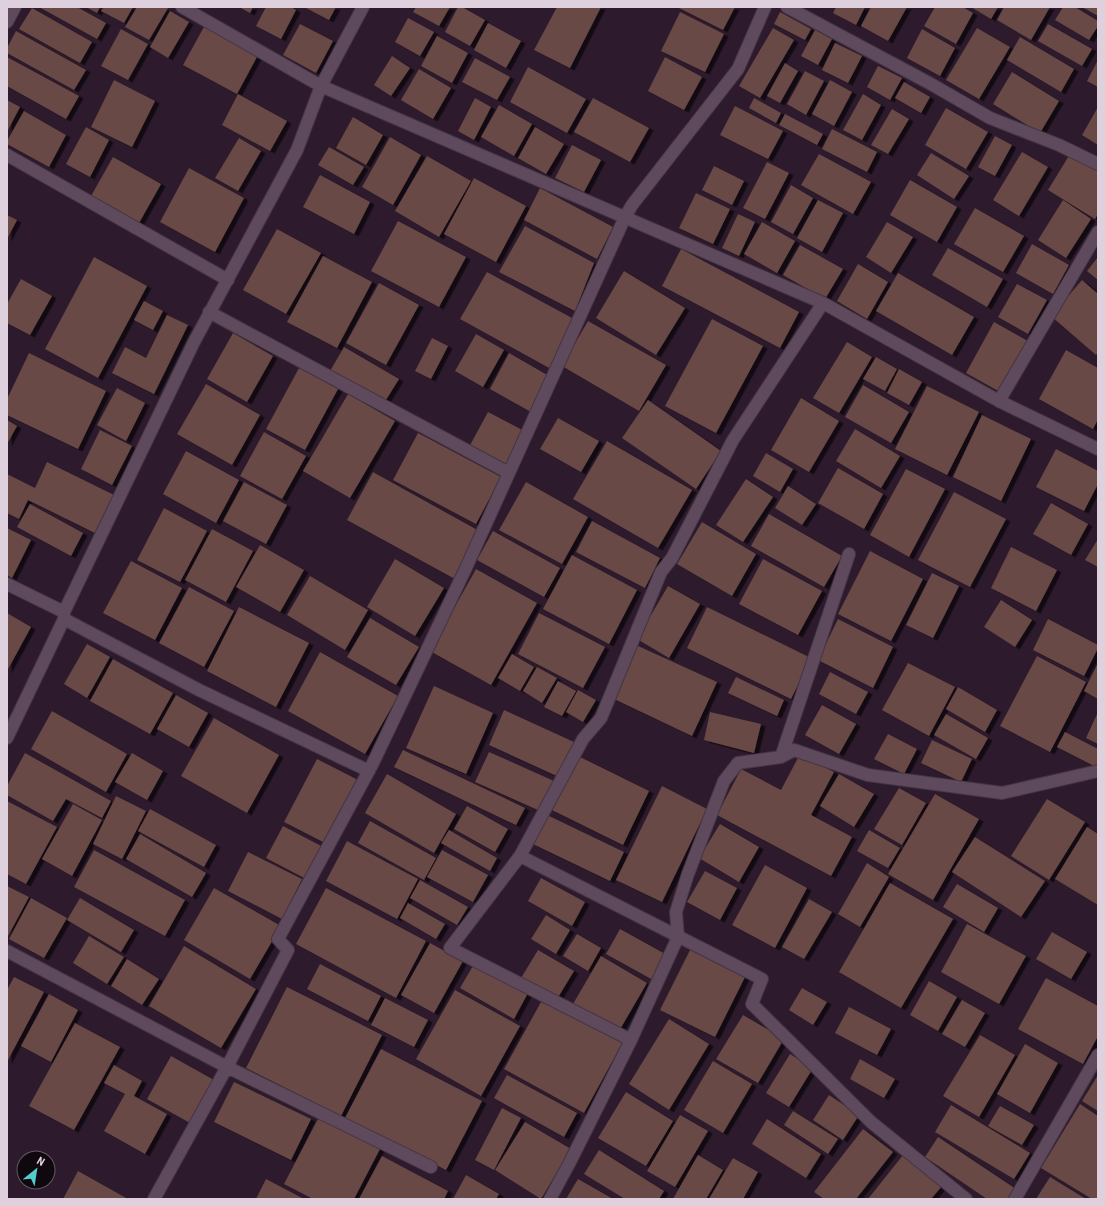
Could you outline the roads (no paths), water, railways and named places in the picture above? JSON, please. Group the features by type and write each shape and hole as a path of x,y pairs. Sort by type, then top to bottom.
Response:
{"street":[{"path":"7,22 15,7"},
{"path":"182,7 321,86 823,303 999,401 1098,449"},
{"path":"7,738 187,356 296,150 321,86 363,7"},
{"path":"154,1199 227,1066 288,950 278,939 369,771 465,570 625,217 632,205 738,69 765,7"},
{"path":"787,7 932,84 990,118 1059,145 1098,164"},
{"path":"7,155 228,280"},
{"path":"999,401 1098,232"},
{"path":"630,1040 450,948 520,856 583,739 600,718 661,572 672,558 733,440 823,303"},
{"path":"209,312 508,473"},
{"path":"781,757 849,554"},
{"path":"7,584 198,690 369,771"},
{"path":"550,1199 570,1162 630,1040 678,937 676,912 688,874 724,781 738,763 781,757 794,750 868,775 1002,793 1098,771"},
{"path":"520,856 762,979 752,1004 871,1122 966,1199"},
{"path":"7,952 227,1066 431,1167"},
{"path":"1015,1199 1098,1055"}]}
